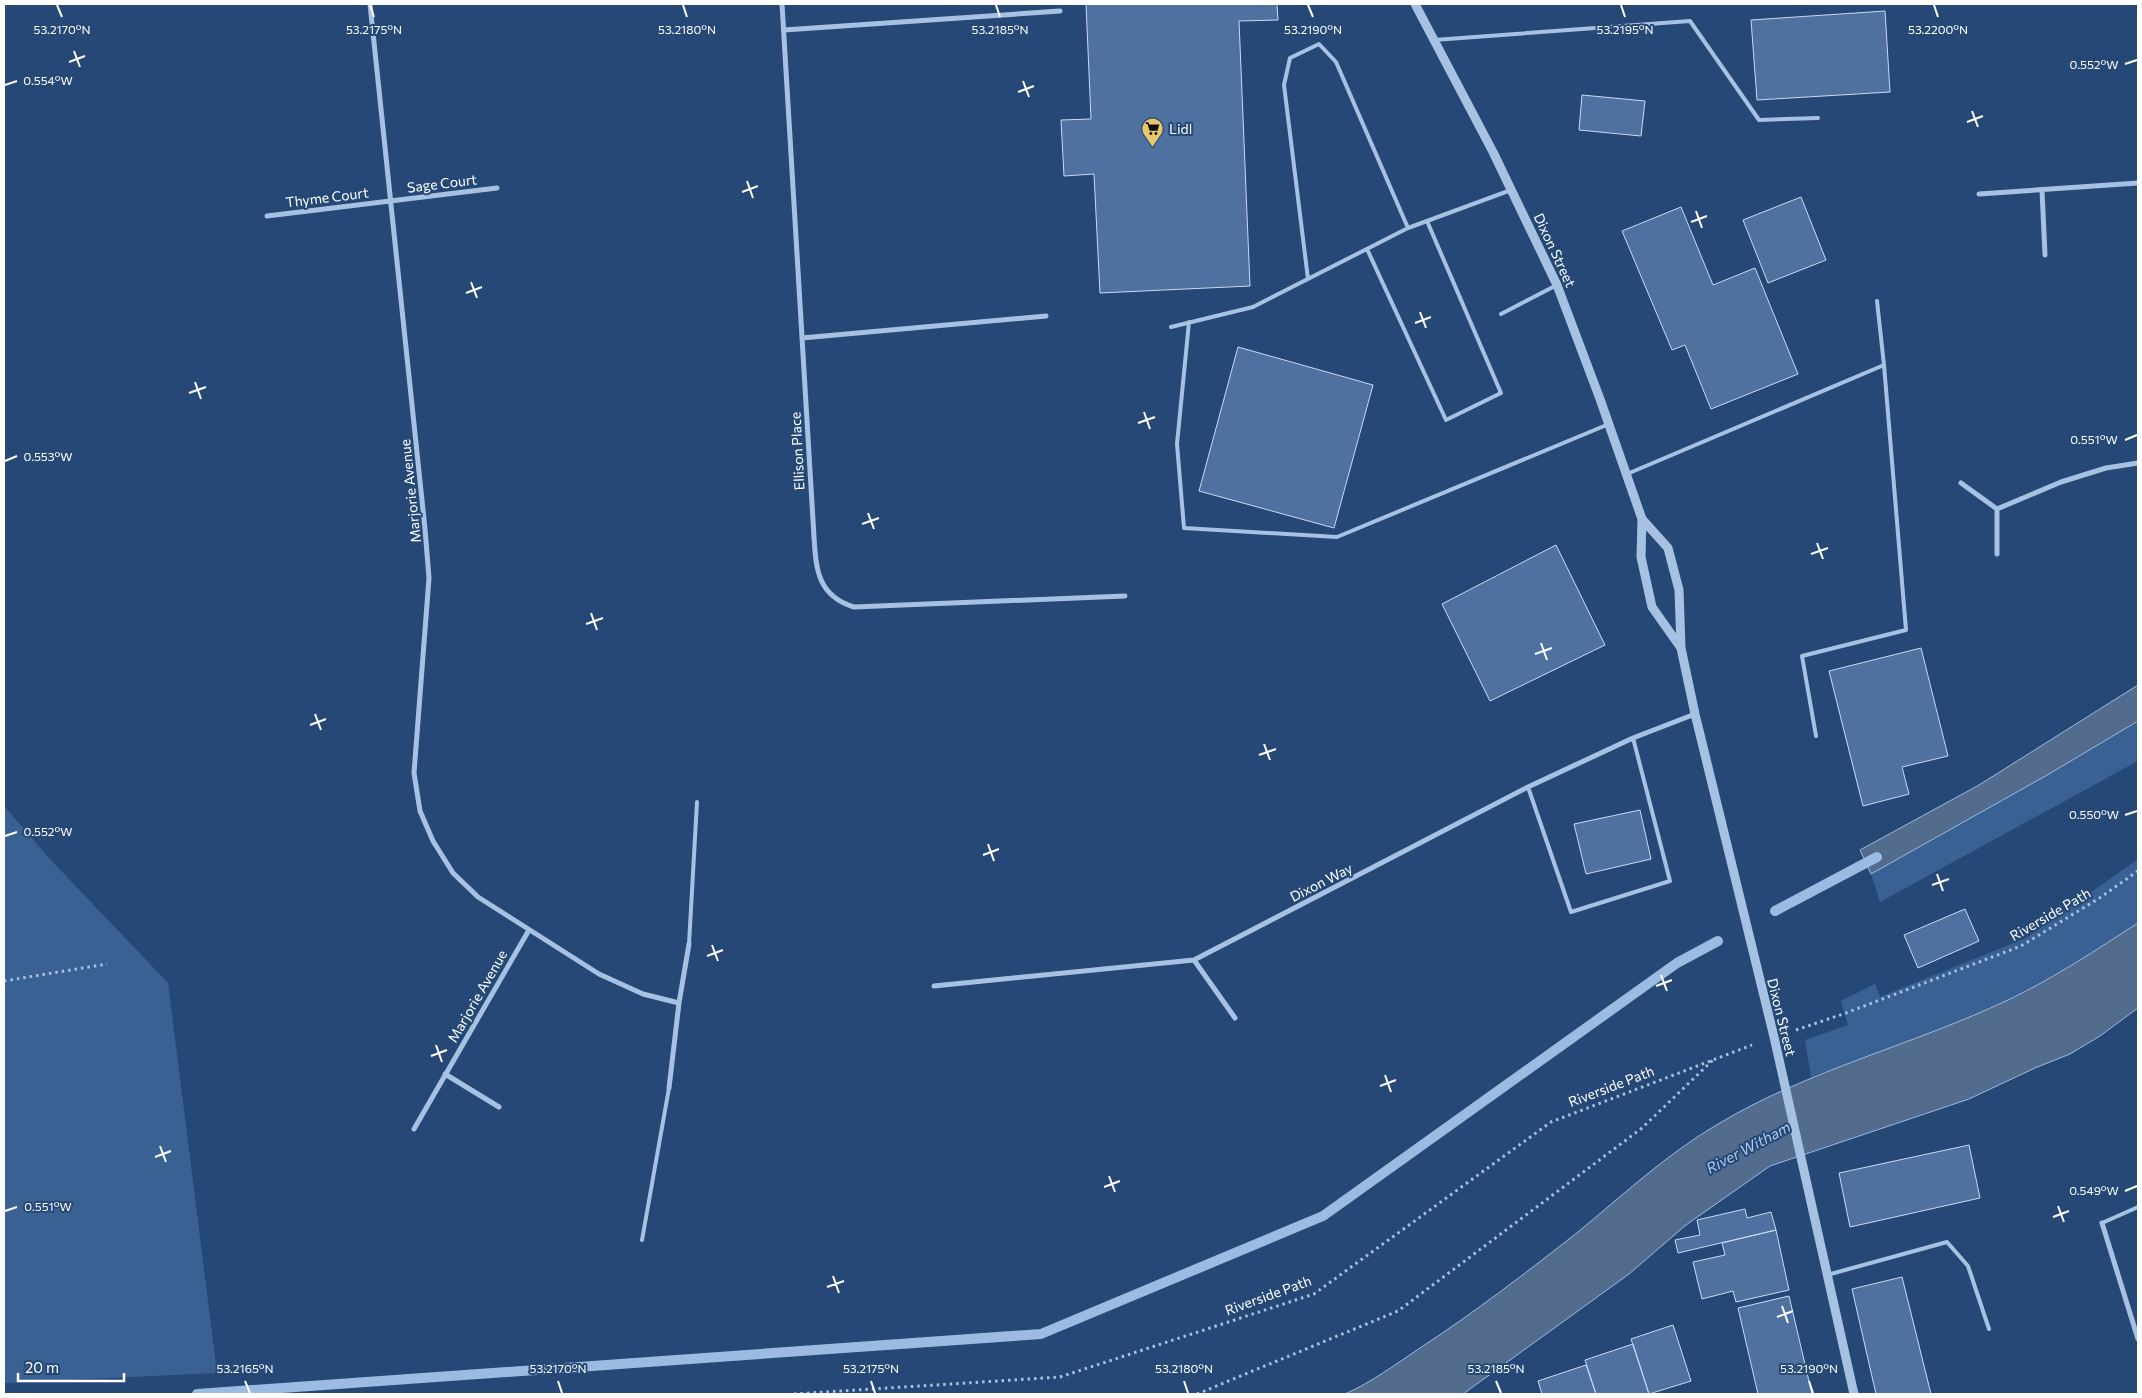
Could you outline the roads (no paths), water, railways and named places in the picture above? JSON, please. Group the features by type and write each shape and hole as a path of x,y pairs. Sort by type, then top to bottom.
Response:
{"street":[{"name":"Marjorie Avenue","path":"370,4 426,529 429,578 414,773 420,811 433,841 453,872 478,897 600,974 643,994 679,1003"},
{"name":"Ellison Place","path":"782,4 818,576 824,586 840,603 854,607 1125,596"},
{"name":"Dixon Street","path":"1415,4 1511,190 1557,285 1642,519 1641,558 1652,607 1681,648"},
{"path":"784,30 1060,11"},
{"path":"1980,194 2138,183"},
{"name":"Sage Court","path":"390,200 497,188"},
{"path":"2042,190 2045,255"},
{"name":"Thyme Court","path":"267,216 390,200"},
{"path":"802,338 1046,316"},
{"path":"1997,508 2061,482 2106,468 2138,463"},
{"path":"1961,483 1997,508"},
{"path":"1997,508 1997,554"},
{"name":"Dixon Street","path":"1642,519 1668,548 1679,590 1681,648 1695,714 1780,1065 1854,1394"},
{"name":"Dixon Way","path":"934,986 1194,960 1528,787 1633,738 1695,714"},
{"name":"Marjorie Avenue","path":"414,1129 529,930"},
{"path":"669,1088 679,1003 689,944"},
{"path":"1194,960 1235,1018"},
{"path":"445,1074 499,1107"},
{"path":"2102,1223 2138,1339"}],"lane":[{"path":"1434,40 1690,21 1759,120 1818,118"},
{"path":"1308,279 1284,85 1290,58 1319,44 1336,62 1408,228"},
{"path":"1171,327 1253,307 1408,228 1511,190"},
{"path":"1367,250 1446,420 1501,393 1427,222"},
{"path":"1501,314 1557,285"},
{"path":"1816,736 1802,656 1906,630 1877,301"},
{"path":"1189,322 1177,444 1184,528 1337,537 1609,424"},
{"path":"1627,474 1884,365"},
{"path":"1528,787 1571,912 1670,881 1633,738"},
{"path":"689,944 697,802"},
{"path":"642,1240 669,1088"},
{"path":"2102,1223 2138,1207"},
{"path":"1827,1275 1947,1242 1968,1266 1989,1329"}],"water":[{"path":"2138,685 2138,721 2049,774 1871,874 1860,850 1979,785"},
{"name":"River Witham","path":"2138,923 2138,1008 2100,1036 2070,1054 1969,1099 1770,1166 1686,1225 1629,1274 1463,1394 1345,1394 1384,1372 1481,1306 1578,1232 1663,1161 1718,1124 1753,1105 1826,1072 1937,1030 2010,999 2059,973"}],"waterway":[{"path":"1775,911 1877,857"},
{"path":"197,1394 1041,1334 1323,1216 1677,963 1718,941"}],"place":[{"name":"Lidl","path":"1153,147"}]}
